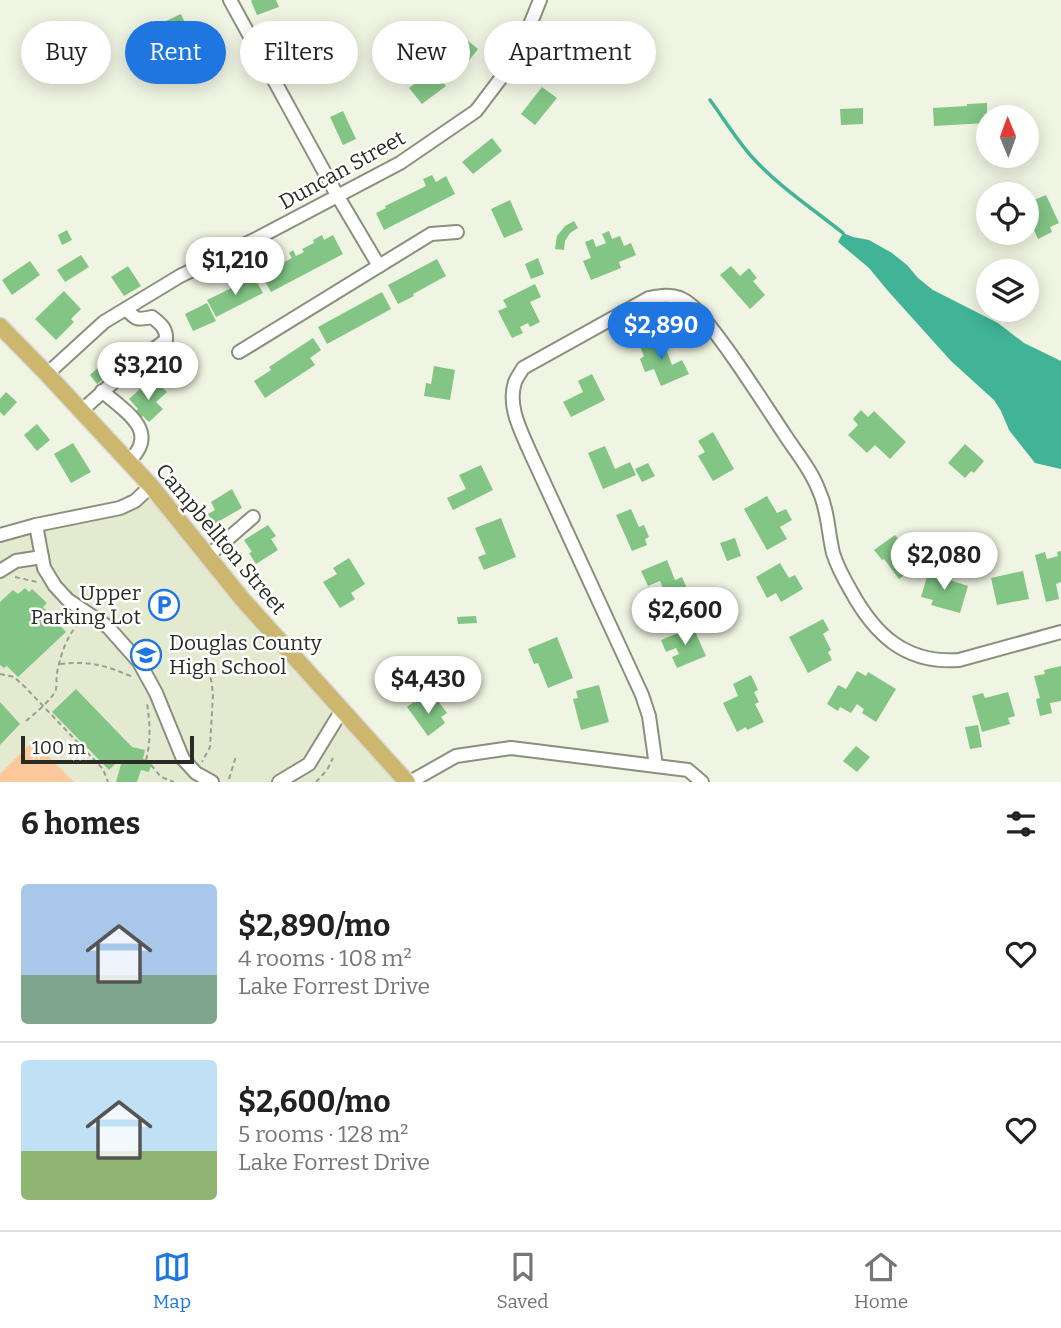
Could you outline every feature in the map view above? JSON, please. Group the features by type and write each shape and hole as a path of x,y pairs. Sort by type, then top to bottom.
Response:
{"main road":[{"name":"Campbellton Street","path":"0,326 151,486 243,600 408,782"}],"street":[{"path":"230,0 379,266"},
{"name":"Duncan Street","path":"47,374 104,322 180,276 400,163 476,111 521,47 540,0"},
{"path":"239,352 431,234 457,232"},
{"path":"656,766 649,716 642,695 530,452 512,401 515,381 523,368 649,298 667,295 681,298 699,312 750,382 819,490 834,556 851,592 872,625 896,646 928,659 959,660 1061,632"},
{"path":"81,411 132,365 166,340 167,334 162,325 152,317 134,318 126,309"},
{"path":"102,391 134,418 141,433 137,454 128,462"},
{"path":"0,535 120,508 135,501 151,486"},
{"path":"208,556 253,517"},
{"path":"36,525 44,568 55,586 68,600 108,628 139,662 156,693 183,759 197,773 212,782"},
{"path":"4,573 16,561 42,557"},
{"path":"279,782 309,764 342,710"},
{"path":"408,782 456,757 511,748 688,770 702,782"}],"path":[{"path":"4,573 38,582"},
{"path":"26,721 43,706 57,688 59,664 69,635 80,622 73,617"},
{"path":"59,664 89,663 136,679 132,672"},
{"path":"197,773 210,747 212,719 211,679 200,664"},
{"path":"0,674 13,677 43,706 103,769 108,782"},
{"path":"146,701 150,726 146,760"},
{"path":"229,779 236,756"},
{"path":"316,782 333,758"},
{"path":"151,765 161,777 174,782"}],"shaded area":[{"path":"843,233 869,240 892,253 933,290 976,312 976,322 996,322 1024,343 1061,361 1061,469 1035,463 1009,430 994,400 951,361 869,268 838,242"},
{"name":"Douglas County High School","path":"151,486 407,782 0,782 0,535 120,508"},
{"path":"33,741 74,782 0,782 0,774"}],"building":[{"path":"252,0 276,0 279,7 257,15"},
{"path":"181,14 184,21 166,21"},
{"path":"470,42 478,49 470,59"},
{"path":"414,84 446,86 422,104 409,88"},
{"path":"542,87 557,98 535,125 521,114"},
{"path":"987,103 976,105 976,124 934,126 933,108"},
{"path":"863,108 863,124 841,125 840,109"},
{"path":"343,111 356,139 343,145 330,117"},
{"path":"492,138 502,151 473,174 462,162"},
{"path":"432,175 436,182 446,176 455,194 384,230 376,213 426,186 423,179"},
{"path":"1046,195 1059,223 1050,227 1052,232 1039,238 1039,198"},
{"path":"510,200 523,230 504,238 491,209"},
{"path":"574,221 578,228 570,233 564,250 555,249 557,236 565,226"},
{"path":"67,230 72,240 62,245 58,235"},
{"path":"609,231 612,239 620,236 624,246 631,243 636,255 619,262 621,268 591,280 583,261 591,258 585,242 593,239 596,247 606,243 602,234"},
{"path":"322,235 324,240 333,235 343,254 271,292 261,274 292,258 289,253 293,250 296,256 304,252 302,249"},
{"path":"81,255 89,267 65,282 57,270"},
{"path":"538,258 544,274 531,279 525,264"},
{"path":"437,259 446,276 398,304 388,285"},
{"path":"30,261 40,275 12,295 2,280"},
{"path":"128,266 141,286 124,296 111,277"},
{"path":"731,266 740,276 749,268 757,278 753,281 765,295 750,309 720,275"},
{"path":"254,277 263,293 216,317 207,300"},
{"path":"535,284 541,297 530,302 540,322 530,327 528,323 520,327 523,333 512,338 498,311 507,307 503,300"},
{"path":"64,291 81,309 71,319 74,322 56,340 35,319"},
{"path":"382,292 391,309 327,344 318,327"},
{"path":"207,303 216,321 193,331 185,314"},
{"path":"655,337 659,346 664,344 672,365 682,360 689,374 661,386 654,369 645,372 640,359 644,356 639,344"},
{"path":"313,338 321,350 310,358 315,365 265,398 254,381 271,370 269,367"},
{"path":"102,364 110,374 97,384 90,375"},
{"path":"434,366 455,370 450,400 424,396 426,383 431,384"},
{"path":"592,374 605,400 571,417 563,402 583,392 578,381"},
{"path":"156,381 167,392 156,402 163,409 149,422 143,416 139,421 133,414 138,409 129,399 140,389 144,393"},
{"path":"6,392 17,402 4,416 0,412 0,399"},
{"path":"861,410 868,417 874,411 906,442 890,459 875,445 867,453 848,435 858,425 853,419"},
{"path":"37,424 50,440 37,451 24,435"},
{"path":"713,432 734,469 713,481 698,456 705,452 698,441"},
{"path":"73,443 91,472 71,483 54,454"},
{"path":"965,444 984,461 974,473 971,471 965,478 948,463"},
{"path":"605,446 615,469 630,462 636,475 603,489 588,453"},
{"path":"648,463 655,476 642,482 635,469"},
{"path":"481,465 493,490 453,510 447,498 466,489 459,475"},
{"path":"232,489 242,508 214,524 208,514 215,510 211,502"},
{"path":"767,496 777,513 786,509 792,520 780,527 787,539 767,550 744,509"},
{"path":"631,509 639,527 644,525 649,537 645,539 647,545 632,551 616,515"},
{"path":"501,518 516,557 484,570 478,557 486,554 475,528"},
{"path":"268,525 276,536 271,539 278,550 256,564 244,540"},
{"path":"895,535 899,540 905,536 924,561 899,579 874,550"},
{"path":"735,538 741,556 727,561 720,543"},
{"path":"1061,551 1061,582 1056,584 1059,599 1046,602 1035,555 1045,552 1047,559 1058,556 1057,552"},
{"path":"349,558 365,584 351,593 355,599 340,608 323,582 337,574 333,568"},
{"path":"667,560 675,580 682,577 688,591 683,593 685,598 670,604 660,581 648,586 641,571"},
{"path":"780,563 789,578 795,575 803,589 781,602 776,593 767,598 756,577"},
{"path":"929,570 968,586 960,613 931,605 933,600 921,597"},
{"path":"1023,571 1029,599 997,605 991,578"},
{"path":"25,588 29,592 32,589 47,603 43,607 66,632 18,677 7,666 4,668 0,665 0,602 13,590 18,594"},
{"path":"476,616 477,623 458,624 457,617"},
{"path":"823,619 829,630 823,634 831,650 828,652 832,660 808,673 789,637"},
{"path":"693,627 706,656 677,668 672,657 679,654 676,648 666,652 661,640"},
{"path":"557,637 573,678 548,688 538,663 534,664 528,649"},
{"path":"1061,666 1061,701 1050,703 1052,713 1040,716 1036,699 1040,698 1034,676 1045,674 1044,670"},
{"path":"857,671 866,676 868,672 896,689 876,722 862,713 864,709 857,704 851,713 840,707 838,711 827,704 838,685 846,689"},
{"path":"751,675 758,690 754,692 759,702 755,704 764,722 737,732 723,703 738,696 733,684"},
{"path":"599,685 609,722 581,730 573,699 578,698 576,691"},
{"path":"76,689 132,747 145,750 143,759 152,762 149,772 141,770 137,782 116,782 121,764 118,761 109,770 52,712"},
{"path":"1008,692 1015,716 1008,718 1010,724 982,732 972,696 983,693 985,698"},
{"path":"419,698 427,709 438,701 447,713 441,717 445,723 428,736 407,707"},
{"path":"0,702 20,724 0,745"},
{"path":"978,725 982,747 970,749 965,727"},
{"path":"856,746 870,757 857,772 843,761"}],"waterway":[{"path":"710,100 762,168 843,233"}],"place":[{"name":"Upper Parking Lot","path":"164,605"},
{"name":"Douglas County High School","path":"146,655"}]}
